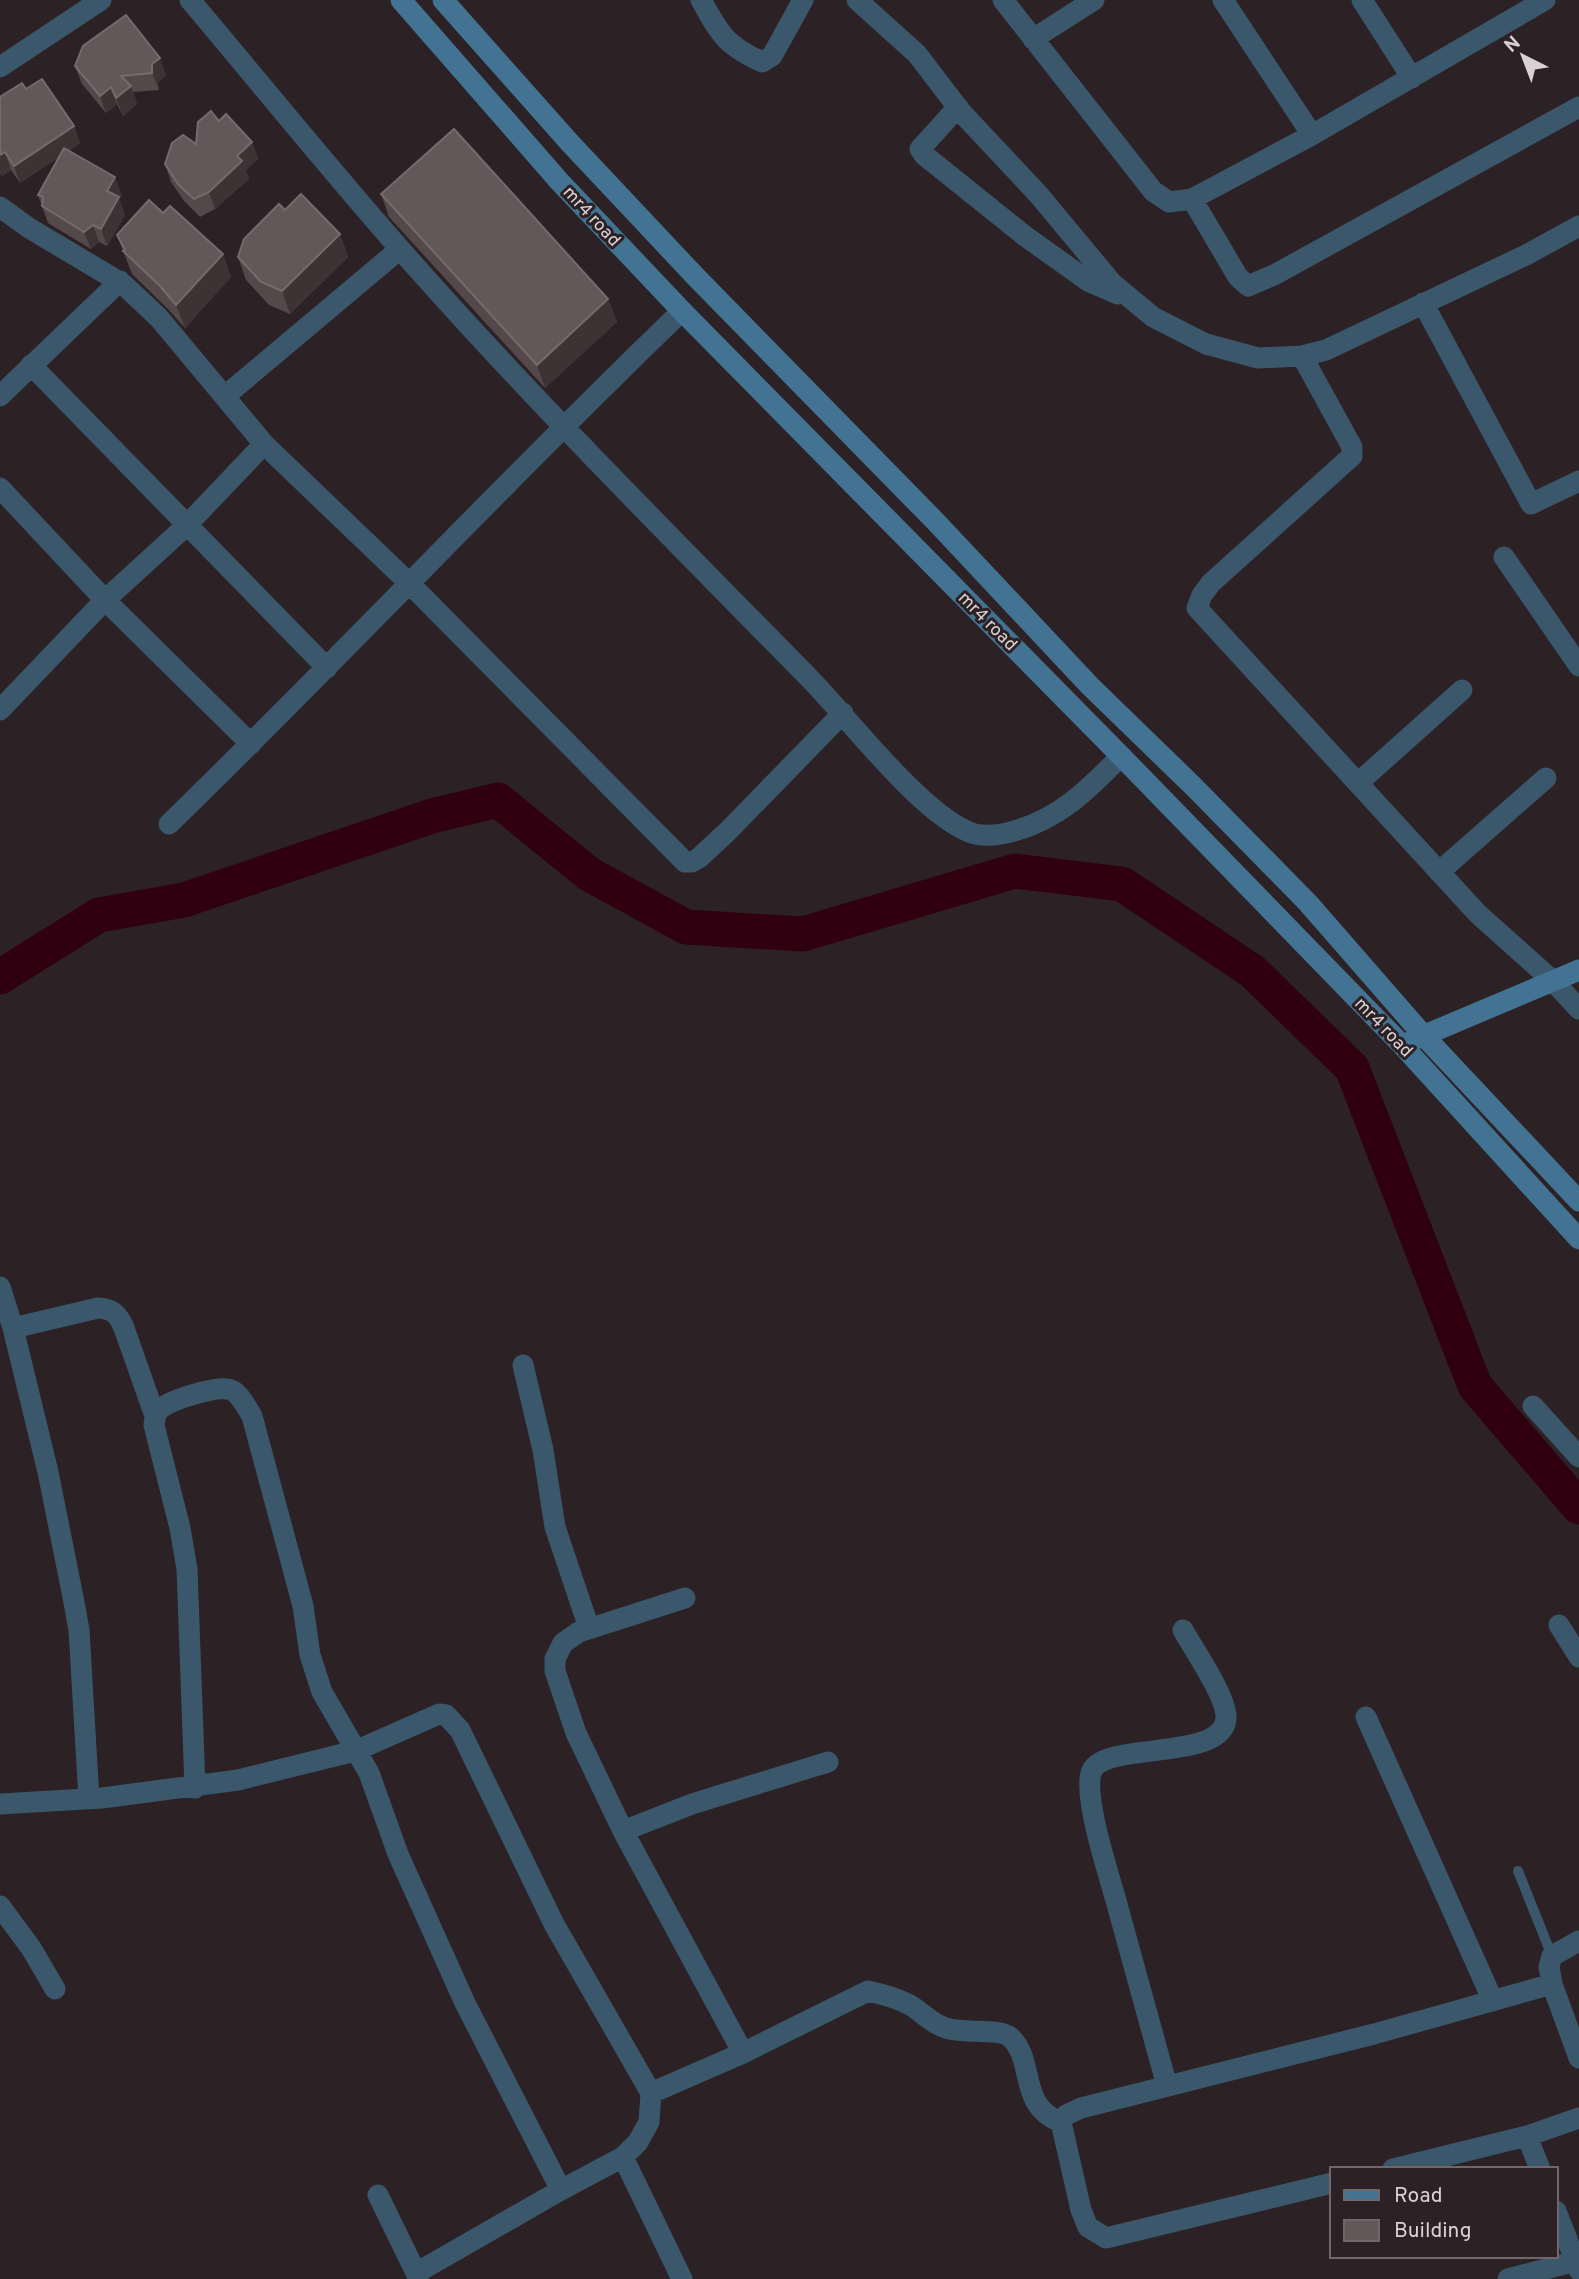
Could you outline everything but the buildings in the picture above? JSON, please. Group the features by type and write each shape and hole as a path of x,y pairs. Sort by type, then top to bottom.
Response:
{"street":[{"path":"0,68 75,7 101,0"},
{"path":"190,0 400,249 562,426 843,713 886,762 940,814 956,826 977,834 998,836 1033,826 1060,812 1086,791 1121,756"},
{"name":"mr4 road","path":"401,0 559,180 682,311 1402,1045 1579,1240"},
{"name":"mr4 road","path":"443,0 695,276 918,503 1082,677 1194,786 1308,903 1424,1036 1579,1201"},
{"path":"701,0 719,31 737,50 762,62 772,56 803,0"},
{"path":"857,0 917,54 958,107 1038,194 1112,283 1153,317 1206,344 1258,358 1303,356 1326,350 1526,255 1579,226"},
{"path":"1003,0 1153,191 1169,202 1192,199 1312,135 1545,0"},
{"path":"1033,39 1094,0"},
{"path":"1223,0 1312,135"},
{"path":"1362,0 1412,78"},
{"path":"958,107 920,149 925,155 1025,236 1088,281 1133,300"},
{"path":"1192,199 1238,277 1248,286 1274,275 1579,107"},
{"path":"0,207 29,228 120,281 159,318 264,444 410,584 685,862 699,858 843,713"},
{"path":"225,396 400,249"},
{"path":"0,396 120,281"},
{"path":"1423,303 1531,504 1579,481"},
{"path":"169,824 410,584 562,426 682,311"},
{"path":"1303,356 1352,447 1352,456 1211,583 1197,608 1478,914 1553,981 1579,1009"},
{"path":"31,365 327,668"},
{"path":"0,710 105,600 186,526 264,444"},
{"path":"0,488 105,600 251,744"},
{"path":"1504,557 1579,666"},
{"path":"1358,783 1462,690"},
{"path":"1439,872 1546,778"},
{"path":"1402,1045 1579,970"},
{"path":"0,1287 13,1328 48,1472 79,1630 89,1799"},
{"path":"13,1328 98,1308 110,1308 119,1317 124,1328 155,1416"},
{"path":"523,1366 543,1450 555,1527 589,1628"},
{"path":"195,1788 187,1569 180,1528 154,1425 160,1408 197,1394 228,1389 238,1394 252,1416 303,1606 310,1655 322,1692 369,1773 398,1854 465,2003 561,2190"},
{"path":"1533,1406 1579,1457"},
{"path":"685,1598 579,1632 563,1643 555,1659 555,1671 576,1733 623,1831 743,2053"},
{"path":"1559,1625 1579,1657"},
{"path":"1167,2086 1098,1834 1090,1788 1091,1773 1095,1764 1101,1760 1189,1746 1219,1733 1225,1725 1226,1713 1212,1681 1183,1630"},
{"path":"0,1804 89,1799 195,1788 238,1780 355,1751 439,1714 452,1719 464,1738 554,1924 651,2093 649,2122 638,2142 623,2157 561,2190 418,2276 378,2195"},
{"path":"1366,1717 1493,2001"},
{"path":"623,1831 692,1804 828,1762"},
{"path":"0,1906 31,1948 55,1989"},
{"path":"1579,1941 1552,1956 1549,1967 1552,1984 1579,2058"},
{"path":"1330,2183 1106,2238 1088,2227 1081,2210 1061,2122 1066,2115 1081,2108 1374,2034 1552,1984"},
{"path":"651,2093 743,2053 868,1991 910,2005 929,2020 945,2028 970,2033 998,2032 1009,2036 1017,2046 1037,2105 1044,2114 1061,2122"},
{"path":"1401,2167 1527,2136 1579,2118"},
{"path":"1527,2136 1538,2167"},
{"path":"623,2157 682,2279"},
{"path":"1508,2279 1577,2265 1558,2216"}],"lane":[{"path":"1518,1871 1552,1956"}],"waterway":[{"path":"0,977 99,915 184,900 432,816 498,800 589,874 686,927 803,934 1015,871 1122,884 1252,971 1352,1068 1475,1386 1579,1507"}]}
